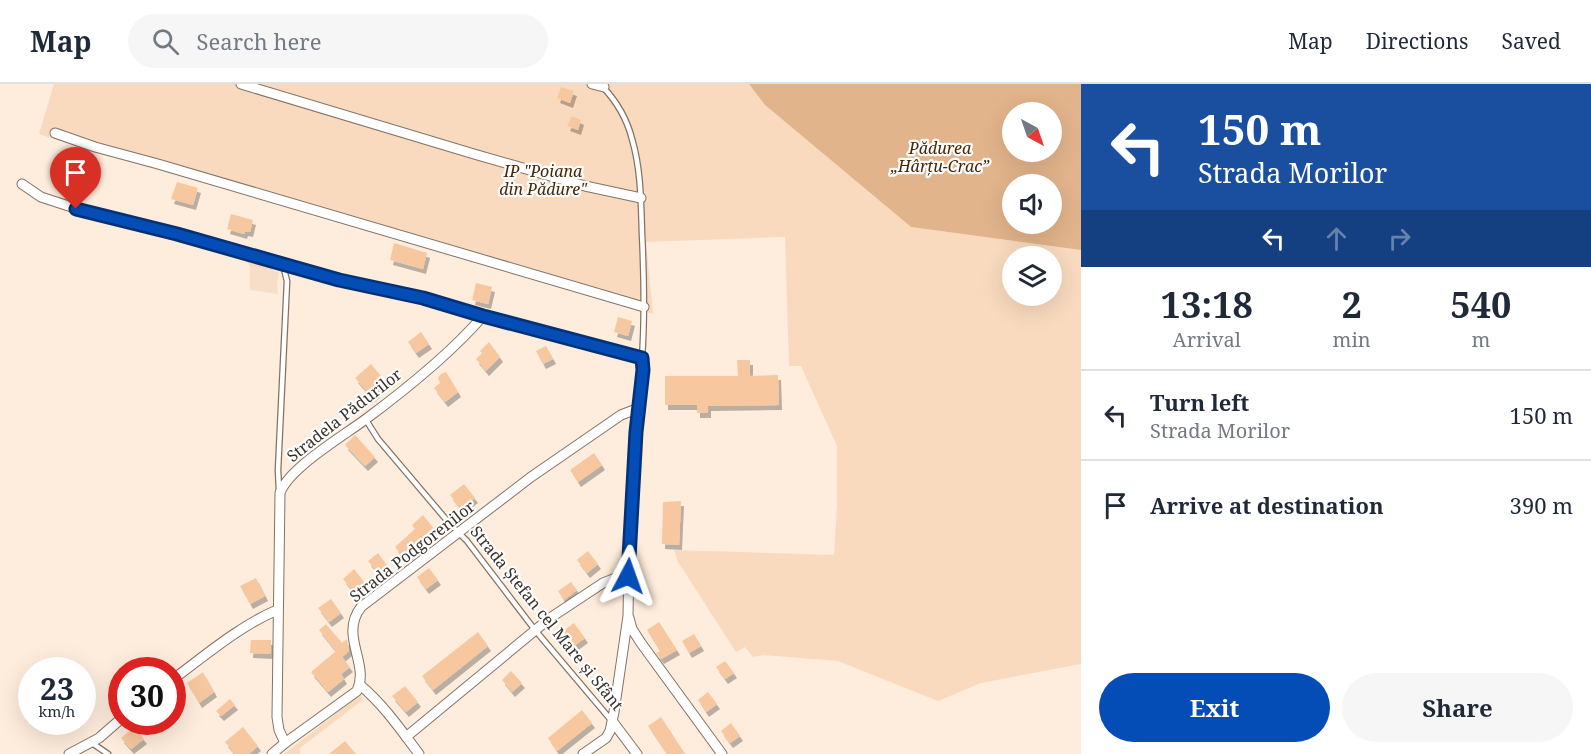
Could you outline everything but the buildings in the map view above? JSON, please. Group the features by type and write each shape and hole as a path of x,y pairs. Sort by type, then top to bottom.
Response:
{"street":[{"path":"241,84 585,186 641,198"},
{"path":"592,84 602,86"},
{"path":"55,134 644,307"},
{"path":"22,184 41,197 60,204 350,282 423,298 642,358 628,576 628,616 613,722 606,738 583,754"},
{"name":"Stradela Pădurilor","path":"280,493 283,484 305,464 365,420 444,356 483,316"},
{"name":"Strada Podgorenilor","path":"360,685 352,626 354,616 370,599 609,423 639,408"},
{"path":"280,493 277,717 279,730 285,743"},
{"path":"406,736 535,630 603,583 628,576"},
{"path":"186,669 254,622 277,610"},
{"path":"628,616 641,643 722,754"},
{"path":"272,754 351,696 360,685 406,736 419,754"},
{"name":"Strada Ștefan cel Mare și Sfânt","path":"613,722 637,754"},
{"path":"69,754 92,743 108,730"}],"lane":[{"path":"602,86 619,108 629,130 636,160 641,198 644,307 642,358"},
{"path":"280,493 278,470 287,281 283,264"},
{"name":"Strada Ștefan cel Mare și Sfânt","path":"365,420 378,439 458,532 535,630 613,722"},
{"path":"92,743 108,754"}],"shaded area":[{"path":"250,267 279,272 278,294 250,290"}],"green space":[{"name":"IP \"Poiana din Pădure\"","path":"54,84 749,84 765,105 911,227 1051,246 1002,246 1002,306 1062,306 1062,247 1081,250 1081,664 981,683 938,701 838,661 764,655 753,657 745,647 736,652 678,562 674,550 834,555 837,446 801,366 789,366 785,237 646,242 653,314 204,182 80,148 39,134"},
{"name":"Pădurea „Hârțu-Crac”","path":"749,84 1081,84 1081,250 911,227 765,105"},
{"path":"245,257 259,261 275,271 250,267"},
{"path":"360,695 364,699 300,748 300,754 284,754"}],"route":[{"path":"76,209 177,234 339,280 423,298 642,358 628,576"}]}
